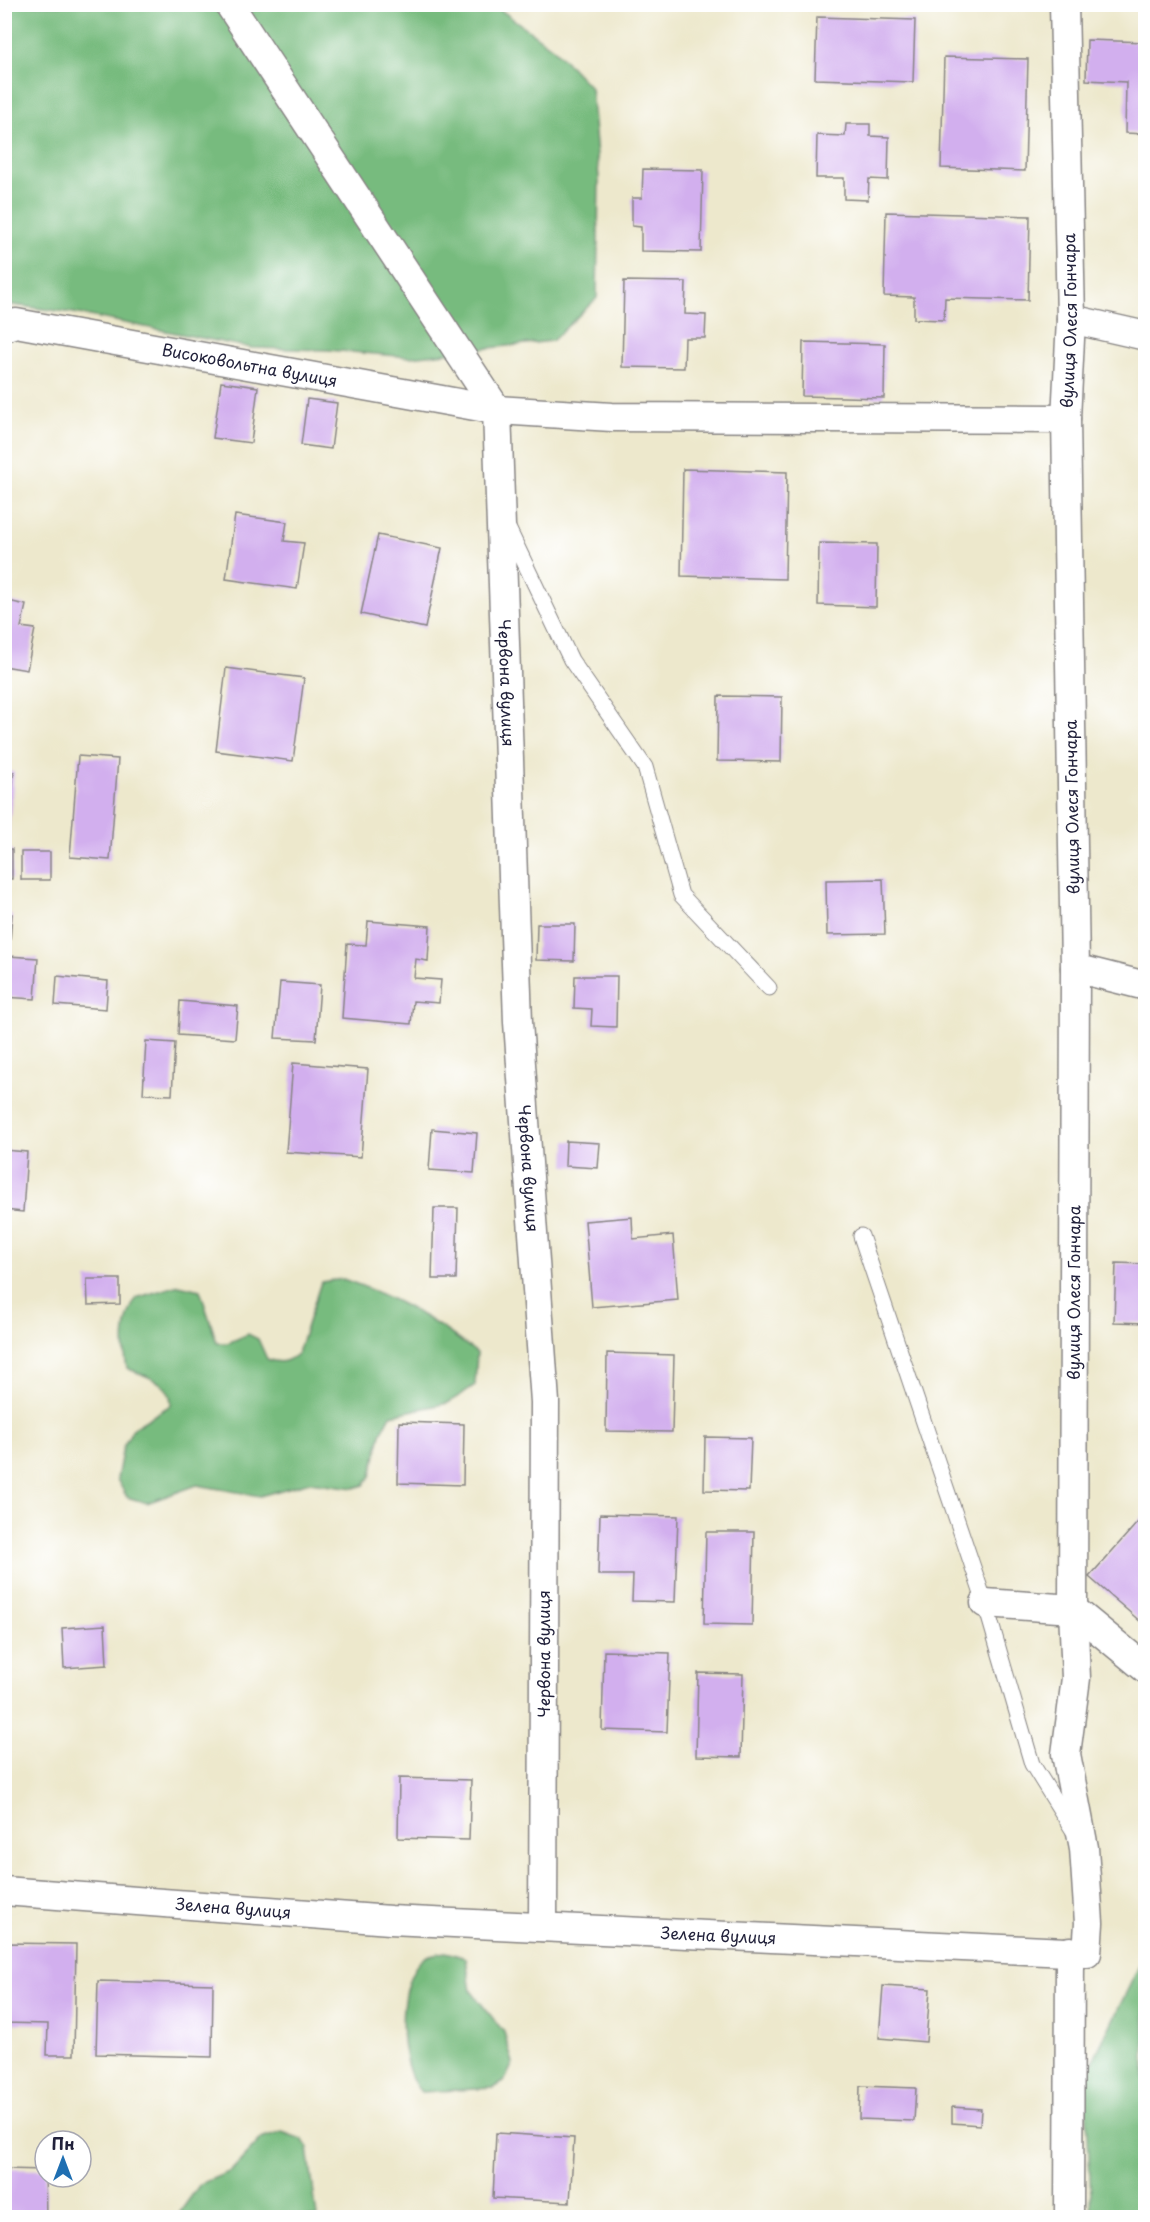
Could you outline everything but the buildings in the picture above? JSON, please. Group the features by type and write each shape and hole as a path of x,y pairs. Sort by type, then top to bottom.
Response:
{"street":[{"path":"229,4 497,410"},
{"name":"вулиця Олеся Гончара","path":"1064,4 1071,319 1066,419 1075,968 1073,1609"},
{"path":"1071,319 1146,336"},
{"name":"Високовольтна вулиця","path":"4,327 16,323 497,410 612,417 1066,419"},
{"name":"Червона вулиця","path":"497,410 518,1022 545,1402 543,1927"},
{"path":"1075,968 1146,986"},
{"path":"985,1603 1073,1609 1140,1666"},
{"path":"1069,2217 1070,1951 1087,1953 1089,1923 1084,1848 1066,1754 1076,1678 1073,1609"},
{"path":"1076,1678 1097,1655 1140,1666"},
{"name":"Зелена вулиця","path":"4,1891 390,1920 1070,1951"}],"lane":[{"path":"500,512 572,660 645,767 681,895 769,988"},
{"path":"861,1236 985,1603 1032,1764 1084,1848"}],"green space":[{"path":"5,5 494,5 554,49 591,88 599,178 597,298 552,341 410,357 328,350 252,348 74,313 5,304"},
{"path":"343,1279 380,1293 413,1310 477,1353 475,1385 448,1403 391,1415 381,1434 371,1476 364,1485 354,1488 310,1482 260,1496 197,1485 147,1503 127,1497 117,1479 123,1447 133,1428 171,1405 170,1397 163,1385 127,1368 124,1349 126,1323 136,1298 179,1285 200,1290 217,1343 228,1343 248,1334 258,1339 267,1359 280,1362 298,1353 321,1282"},
{"path":"446,1952 466,1958 471,1991 504,2032 513,2063 504,2082 494,2088 421,2092 407,2064 402,2024 408,1984 414,1969 424,1958"},
{"path":"1145,1954 1145,2217 1092,2217 1085,2077"},
{"path":"282,2132 302,2139 308,2148 317,2217 180,2217 180,2212 200,2184 231,2171 261,2139"}]}
